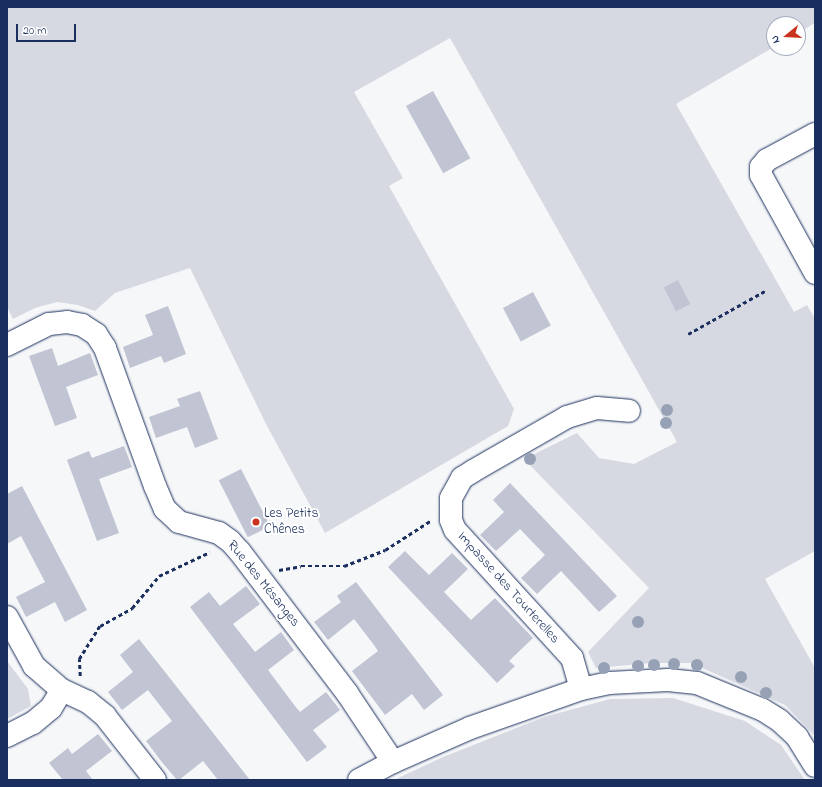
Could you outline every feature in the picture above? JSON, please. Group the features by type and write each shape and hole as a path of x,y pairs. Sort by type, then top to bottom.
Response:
{"street":[{"path":"814,270 761,175 761,167 767,160 815,134"},
{"name":"Rue des Mésanges","path":"7,345 49,324 67,322 82,326 96,334 104,348 155,486 165,509 179,522 219,533 230,541 264,583 347,693 393,762"},
{"name":"Impasse des Tourterelles","path":"582,689 572,658 466,544 455,530 450,520 452,498 462,478 567,417 597,408 629,411"},
{"path":"7,617 34,666 48,680 67,692 88,702 105,716 155,780"},
{"path":"359,780 393,762 470,728 582,689 609,684 668,680 696,683 763,710 779,720 797,737 815,766"},
{"path":"7,736 33,723 67,692"}],"path":[{"path":"688,334 765,291"},
{"path":"264,583 280,569 301,566 344,566 385,550 434,518 450,511"},
{"path":"67,692 80,674 80,659 100,626 132,608 159,576 213,551 230,541"}],"shaded area":[{"path":"7,7 815,7 815,23 806,28 806,16 766,16 766,52 676,104 794,312 807,305 815,319 815,551 765,579 815,668 815,736 785,705 691,663 651,663 596,668 588,652 649,588 524,459 577,433 599,458 634,464 677,442 450,38 354,92 403,178 389,186 514,409 508,426 325,533 266,424 190,268 115,293 95,311 78,305 57,302 35,308 13,319 7,307"},
{"path":"7,661 28,689 31,706 7,719"},
{"path":"673,698 745,721 781,745 805,780 394,780 443,757 544,717 610,699"}],"building":[{"path":"433,91 470,158 443,173 406,106"},
{"path":"678,280 690,304 676,311 664,287"},
{"path":"533,292 551,326 521,342 503,308"},
{"path":"168,306 186,354 164,363 161,356 130,368 123,347 153,335 145,315"},
{"path":"52,348 58,366 90,353 98,375 66,387 77,418 55,426 29,356"},
{"path":"200,391 218,439 195,448 187,427 156,438 149,417 180,406 177,399"},
{"path":"124,446 132,467 99,479 119,533 97,541 67,460 89,451 92,458"},
{"path":"241,469 270,526 248,537 219,480"},
{"path":"510,483 617,596 599,612 561,571 537,594 521,578 545,555 520,529 496,551 480,535 504,512 493,500"},
{"path":"22,486 87,610 65,622 55,602 26,617 16,597 45,582 21,536 7,544 7,494"},
{"path":"405,551 429,575 452,553 468,569 444,592 471,620 495,598 533,638 509,661 515,666 497,683 388,567"},
{"path":"356,582 443,695 424,710 412,694 385,715 352,671 378,651 374,645 354,619 328,640 314,622 341,602 337,596"},
{"path":"246,586 260,604 233,624 255,652 281,632 294,650 268,670 295,706 300,712 326,692 340,710 313,730 327,747 307,762 190,607 209,592 220,606"},
{"path":"139,639 250,780 218,780 203,761 177,780 161,761 146,741 172,721 148,690 122,710 108,692 133,672 120,655"},
{"path":"98,734 112,751 86,771 93,780 63,780 49,763 68,748 72,754"}],"place":[{"name":"Les Petits Chênes","path":"256,522"}]}
